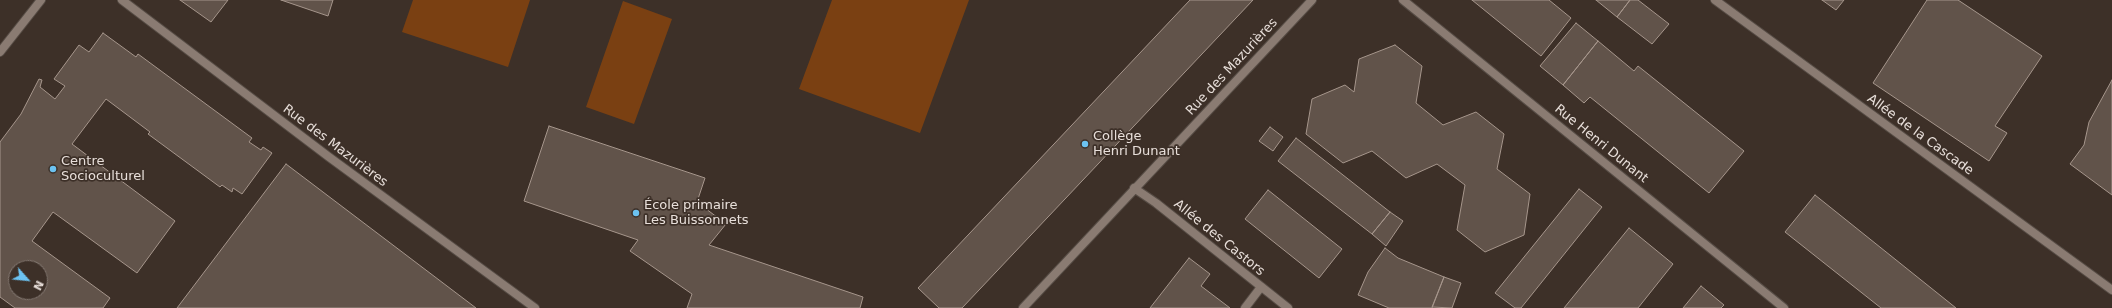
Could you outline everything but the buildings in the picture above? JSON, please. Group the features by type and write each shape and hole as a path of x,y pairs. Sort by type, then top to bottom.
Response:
{"street":[{"path":"0,52 41,0"},
{"name":"Rue des Mazurières","path":"122,0 324,153 536,308"},
{"name":"Rue des Mazurières","path":"1023,308 1312,0"},
{"name":"Rue Henri Dunant","path":"1403,0 1784,308"},
{"name":"Allée de la Cascade","path":"1715,0 2112,290"},
{"name":"Allée des Castors","path":"1134,188 1156,203 1288,308"},
{"path":"1245,308 1261,287"}],"shaded area":[{"path":"413,0 530,0 508,67 402,32"},
{"path":"832,0 969,0 920,133 799,89"},
{"path":"623,1 672,19 634,124 586,107"}],"place":[{"name":"Collège Henri Dunant","path":"1085,144"},
{"name":"Centre Socioculturel","path":"53,169"},
{"name":"École primaire Les Buissonnets","path":"636,213"}]}
